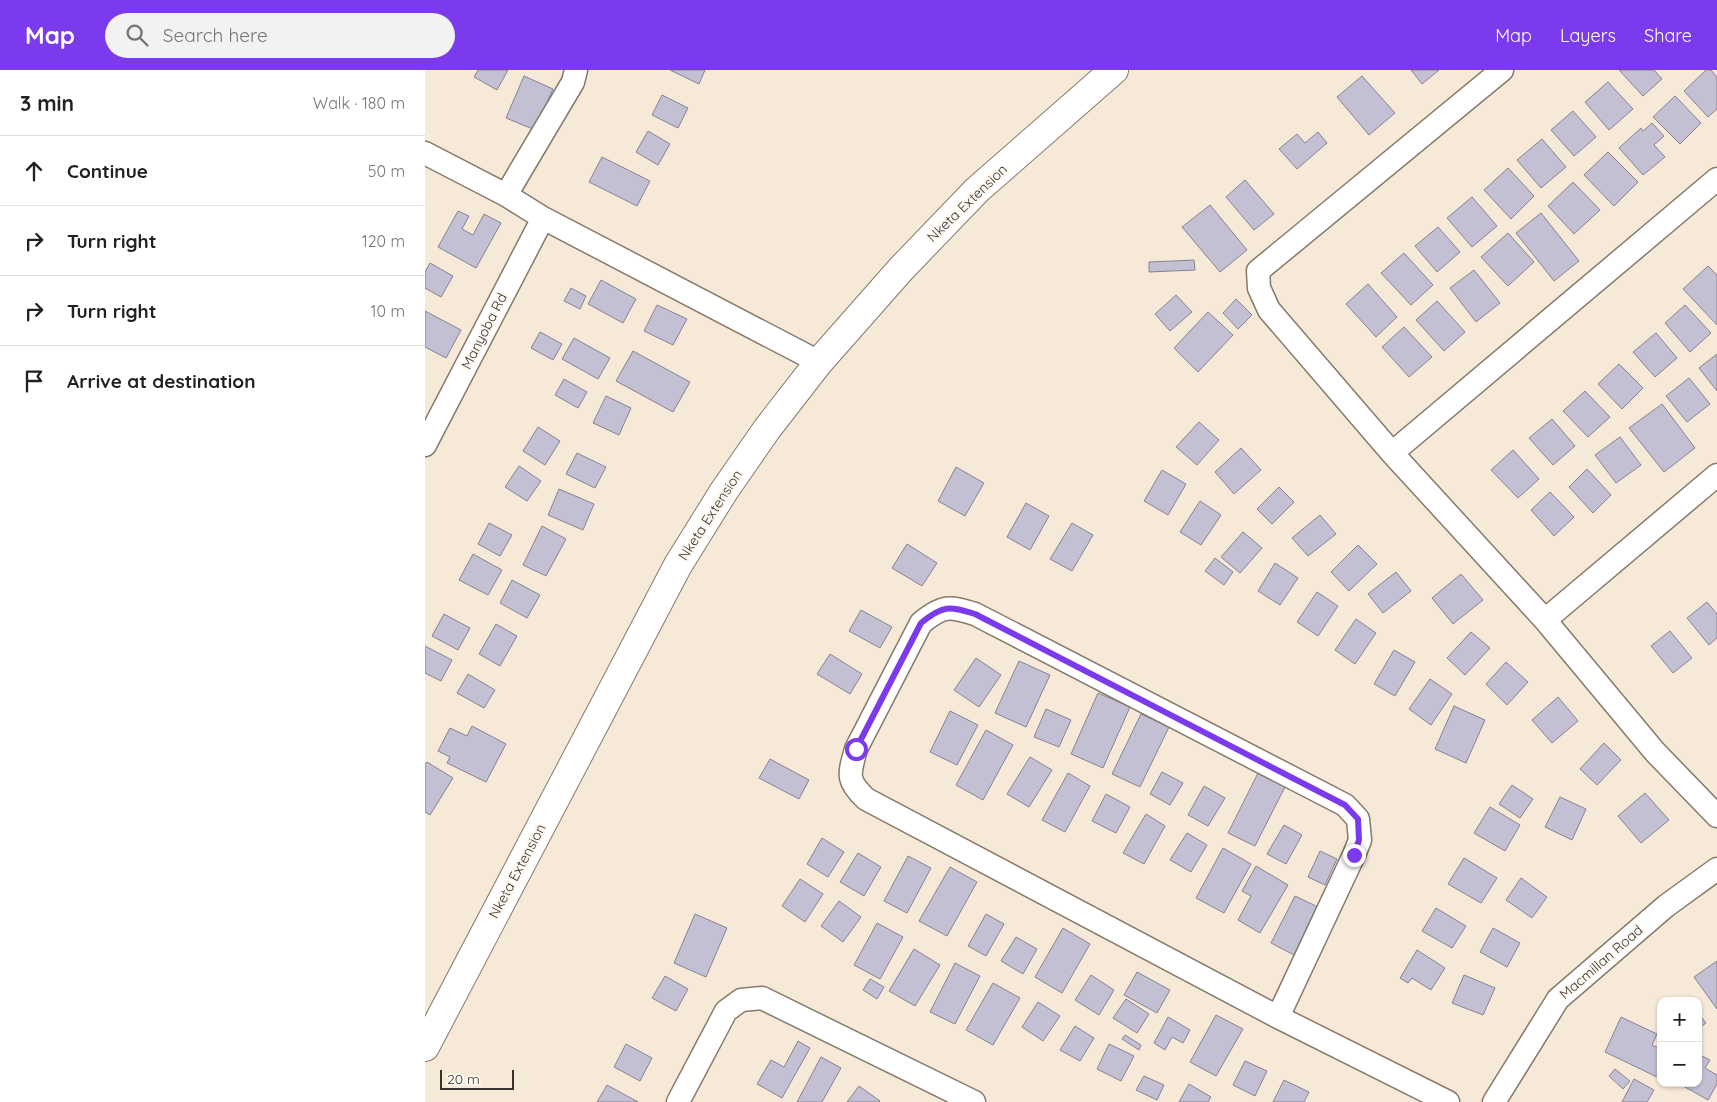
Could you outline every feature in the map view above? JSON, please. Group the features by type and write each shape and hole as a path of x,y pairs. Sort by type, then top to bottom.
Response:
{"street":[{"path":"505,195 573,82 576,70"},
{"name":"Nketa Extension","path":"425,1047 678,565 767,429 819,362 901,269 977,190 1114,70"},
{"path":"1503,70 1258,271 1259,288 1269,310 1392,453 1545,620 1655,752 1717,816"},
{"path":"425,153 505,195 543,218 819,362"},
{"path":"1392,453 1717,180"},
{"name":"Manyoba Rd","path":"425,445 543,218"},
{"path":"1545,620 1717,474"},
{"path":"1278,1018 1354,855 1359,840 1358,819 1345,805 975,614 954,608 935,612 921,623 856,749 851,770 853,786 866,799 1278,1018 1448,1102"},
{"name":"Macmillan Road","path":"1494,1102 1558,999 1665,906 1717,868"},
{"path":"677,1102 726,1011 741,1000 762,998 975,1102"}],"building":[{"path":"478,70 508,70 497,90 474,77"},
{"path":"670,70 705,70 699,84"},
{"path":"1411,70 1439,70 1422,84"},
{"path":"1619,70 1654,70 1662,79 1643,96"},
{"path":"1706,70 1711,70 1717,77 1717,109 1708,117 1684,91"},
{"path":"524,76 553,89 535,130 506,118"},
{"path":"1362,76 1395,113 1369,135 1337,97"},
{"path":"1608,82 1633,109 1609,130 1585,102"},
{"path":"662,95 688,108 678,128 652,115"},
{"path":"1675,96 1701,123 1680,144 1653,117"},
{"path":"1573,111 1596,137 1574,156 1551,130"},
{"path":"1652,123 1664,136 1654,145 1665,157 1643,175 1619,148 1641,128 1643,131"},
{"path":"648,131 670,144 658,165 636,152"},
{"path":"1318,132 1327,143 1297,169 1279,149 1297,134 1305,143"},
{"path":"1542,139 1566,167 1541,188 1517,160"},
{"path":"1608,152 1638,182 1614,206 1584,175"},
{"path":"602,157 650,181 637,206 589,182"},
{"path":"1508,168 1534,196 1511,219 1484,190"},
{"path":"1245,180 1274,214 1254,230 1226,197"},
{"path":"1573,182 1600,210 1574,234 1548,206"},
{"path":"1472,197 1497,226 1472,247 1447,218"},
{"path":"1210,205 1247,250 1220,272 1182,227"},
{"path":"458,211 469,216 462,229 473,235 484,214 501,223 476,268 438,247"},
{"path":"1541,213 1579,261 1554,281 1516,233"},
{"path":"1438,227 1460,252 1437,272 1415,246"},
{"path":"1508,233 1534,262 1508,286 1481,257"},
{"path":"1404,253 1433,285 1411,305 1381,273"},
{"path":"1194,260 1195,270 1149,272 1149,262"},
{"path":"430,263 453,276 441,297 425,288 425,272"},
{"path":"1708,266 1717,275 1717,325 1683,289"},
{"path":"1474,270 1500,303 1476,322 1450,288"},
{"path":"601,280 636,299 623,323 588,304"},
{"path":"1368,284 1397,317 1376,337 1346,304"},
{"path":"571,288 586,296 580,309 564,301"},
{"path":"1176,295 1192,312 1170,331 1155,314"},
{"path":"1236,299 1252,315 1238,329 1223,313"},
{"path":"1437,301 1465,332 1444,351 1416,320"},
{"path":"657,305 687,319 673,345 644,331"},
{"path":"1685,305 1711,333 1690,352 1665,323"},
{"path":"425,311 461,330 446,358 425,347"},
{"path":"1208,312 1233,335 1198,372 1174,348"},
{"path":"1404,327 1432,357 1409,377 1382,347"},
{"path":"540,332 562,344 553,360 531,348"},
{"path":"1656,333 1677,358 1655,377 1633,352"},
{"path":"574,338 610,358 598,379 562,359"},
{"path":"633,351 690,382 673,412 616,381"},
{"path":"1717,354 1717,391 1699,368"},
{"path":"1619,364 1643,388 1622,409 1598,384"},
{"path":"1689,378 1710,404 1687,422 1666,396"},
{"path":"564,379 587,392 578,408 555,395"},
{"path":"1585,391 1610,417 1588,437 1563,411"},
{"path":"606,396 631,408 619,435 593,423"},
{"path":"1662,404 1695,448 1664,472 1629,428"},
{"path":"1552,419 1575,446 1553,465 1529,438"},
{"path":"1199,422 1219,440 1197,465 1176,447"},
{"path":"538,427 560,441 545,465 523,451"},
{"path":"1620,437 1641,465 1616,483 1595,455"},
{"path":"1241,448 1261,470 1234,494 1215,472"},
{"path":"1513,450 1539,479 1518,498 1491,470"},
{"path":"577,453 606,467 595,488 566,474"},
{"path":"519,466 541,481 527,501 505,487"},
{"path":"956,467 984,483 965,516 938,501"},
{"path":"1587,469 1611,495 1593,513 1569,487"},
{"path":"1162,470 1186,484 1168,515 1144,501"},
{"path":"1279,487 1294,502 1272,524 1257,509"},
{"path":"559,489 594,504 583,530 548,515"},
{"path":"1550,492 1574,517 1554,536 1531,510"},
{"path":"1200,501 1221,515 1201,545 1180,532"},
{"path":"1026,503 1049,516 1030,550 1007,537"},
{"path":"1320,515 1336,534 1308,556 1292,538"},
{"path":"489,523 512,535 500,556 478,544"},
{"path":"1072,523 1093,535 1072,571 1050,559"},
{"path":"542,526 566,539 546,576 523,565"},
{"path":"1243,532 1262,548 1240,573 1221,557"},
{"path":"907,544 937,563 922,586 892,568"},
{"path":"1358,545 1377,564 1349,591 1331,572"},
{"path":"473,554 502,570 488,595 459,580"},
{"path":"1215,558 1233,572 1224,585 1205,571"},
{"path":"1275,563 1298,578 1280,605 1258,591"},
{"path":"1396,572 1411,591 1383,613 1368,594"},
{"path":"1461,574 1483,600 1453,624 1432,598"},
{"path":"512,580 540,595 527,618 500,603"},
{"path":"1317,592 1338,606 1318,636 1297,622"},
{"path":"1707,602 1717,614 1717,638 1709,645 1687,618"},
{"path":"861,610 892,627 880,648 849,631"},
{"path":"444,614 470,628 458,650 432,636"},
{"path":"1356,619 1376,633 1355,664 1335,650"},
{"path":"496,624 517,636 500,666 479,654"},
{"path":"1670,631 1692,658 1673,673 1651,646"},
{"path":"1471,632 1490,648 1465,675 1447,658"},
{"path":"425,646 452,660 441,681 425,673"},
{"path":"1394,650 1415,662 1395,696 1374,684"},
{"path":"830,654 862,674 850,694 817,674"},
{"path":"976,658 1001,675 979,707 954,690"},
{"path":"1019,661 1050,675 1026,727 995,713"},
{"path":"1506,662 1528,682 1507,705 1486,684"},
{"path":"468,674 495,690 484,708 457,693"},
{"path":"1430,679 1452,694 1431,725 1409,709"},
{"path":"1098,693 1130,707 1103,768 1071,754"},
{"path":"1558,697 1578,721 1552,743 1532,720"},
{"path":"1454,706 1485,720 1466,763 1435,749"},
{"path":"1046,709 1071,720 1059,747 1034,737"},
{"path":"950,711 978,725 957,765 930,752"},
{"path":"1141,714 1169,727 1140,787 1112,774"},
{"path":"472,726 506,744 486,782 447,763 450,757 438,751 450,728 467,736"},
{"path":"986,730 1013,745 983,800 956,785"},
{"path":"1604,743 1621,760 1597,785 1580,769"},
{"path":"1030,757 1052,770 1029,807 1007,794"},
{"path":"770,759 809,780 799,799 759,778"},
{"path":"427,762 453,778 430,815 425,812 425,764"},
{"path":"1259,771 1286,785 1255,846 1228,833"},
{"path":"1162,772 1183,783 1170,805 1150,794"},
{"path":"1068,773 1090,786 1065,832 1042,820"},
{"path":"1512,785 1533,799 1520,818 1499,804"},
{"path":"1204,786 1225,798 1208,826 1188,815"},
{"path":"1645,793 1669,820 1641,843 1618,816"},
{"path":"1106,794 1130,807 1116,833 1092,821"},
{"path":"1560,797 1586,809 1572,840 1545,827"},
{"path":"1490,807 1520,825 1505,851 1474,833"},
{"path":"1146,814 1165,826 1144,864 1123,853"},
{"path":"1284,825 1302,835 1286,864 1267,854"},
{"path":"1187,833 1207,845 1191,872 1170,860"},
{"path":"822,838 844,852 828,877 807,864"},
{"path":"1223,848 1251,864 1224,913 1196,898"},
{"path":"1320,851 1337,859 1325,885 1308,877"},
{"path":"858,853 881,867 864,896 840,882"},
{"path":"908,856 931,868 907,913 884,901"},
{"path":"1464,858 1497,878 1481,903 1448,884"},
{"path":"1256,866 1288,885 1260,933 1238,920 1251,896 1242,891"},
{"path":"950,867 977,882 947,936 919,921"},
{"path":"1521,878 1547,897 1532,918 1506,900"},
{"path":"800,879 823,894 805,922 782,906"},
{"path":"1295,896 1318,907 1294,955 1271,943"},
{"path":"839,901 861,917 843,942 821,926"},
{"path":"1436,908 1466,926 1452,948 1422,931"},
{"path":"695,914 727,928 706,977 674,963"},
{"path":"986,914 1004,924 986,956 968,946"},
{"path":"877,923 903,937 880,979 854,965"},
{"path":"1063,928 1090,944 1062,993 1035,977"},
{"path":"1493,928 1520,943 1507,967 1480,952"},
{"path":"1016,937 1037,949 1023,974 1001,961"},
{"path":"914,949 940,965 915,1006 889,991"},
{"path":"1417,950 1445,968 1431,990 1412,978 1408,983 1400,978"},
{"path":"1717,961 1717,1009 1694,977"},
{"path":"955,963 980,976 955,1024 930,1012"},
{"path":"1137,972 1170,990 1157,1013 1124,995"},
{"path":"1091,975 1114,990 1099,1015 1075,1000"},
{"path":"1464,975 1495,988 1483,1015 1452,1003"},
{"path":"665,976 688,989 676,1011 652,998"},
{"path":"870,979 884,987 877,999 863,990"},
{"path":"993,983 1020,998 993,1045 966,1030"},
{"path":"1126,999 1149,1014 1137,1033 1113,1018"},
{"path":"1038,1002 1060,1016 1043,1041 1022,1027"},
{"path":"1216,1015 1243,1029 1216,1076 1190,1062"},
{"path":"1168,1017 1190,1030 1183,1043 1172,1037 1165,1050 1154,1043"},
{"path":"1621,1017 1657,1034 1652,1045 1657,1047 1657,1077 1605,1052"},
{"path":"1702,1018 1706,1023 1702,1026"},
{"path":"1075,1026 1094,1038 1080,1061 1060,1050"},
{"path":"1125,1035 1141,1045 1139,1050 1122,1039"},
{"path":"798,1041 810,1048 782,1098 757,1084 771,1060 784,1067"},
{"path":"626,1044 652,1058 640,1081 614,1067"},
{"path":"1109,1044 1134,1056 1121,1081 1097,1069"},
{"path":"1702,1056 1710,1060 1705,1068 1717,1075 1717,1084 1708,1100 1685,1087 1702,1087"},
{"path":"821,1057 841,1068 822,1102 797,1102"},
{"path":"1245,1061 1267,1071 1255,1096 1233,1085"},
{"path":"1615,1069 1630,1081 1623,1089 1609,1076"},
{"path":"1144,1076 1164,1085 1157,1100 1136,1090"},
{"path":"1634,1079 1654,1090 1647,1102 1622,1102"},
{"path":"1284,1080 1309,1092 1304,1102 1273,1102"},
{"path":"1189,1084 1211,1097 1208,1102 1179,1102"},
{"path":"607,1085 638,1102 597,1102"},
{"path":"859,1086 880,1101 847,1102"}],"route":[{"path":"856,749 921,623 935,612 954,608 975,614 1345,805 1358,819 1359,840 1354,855"}]}
